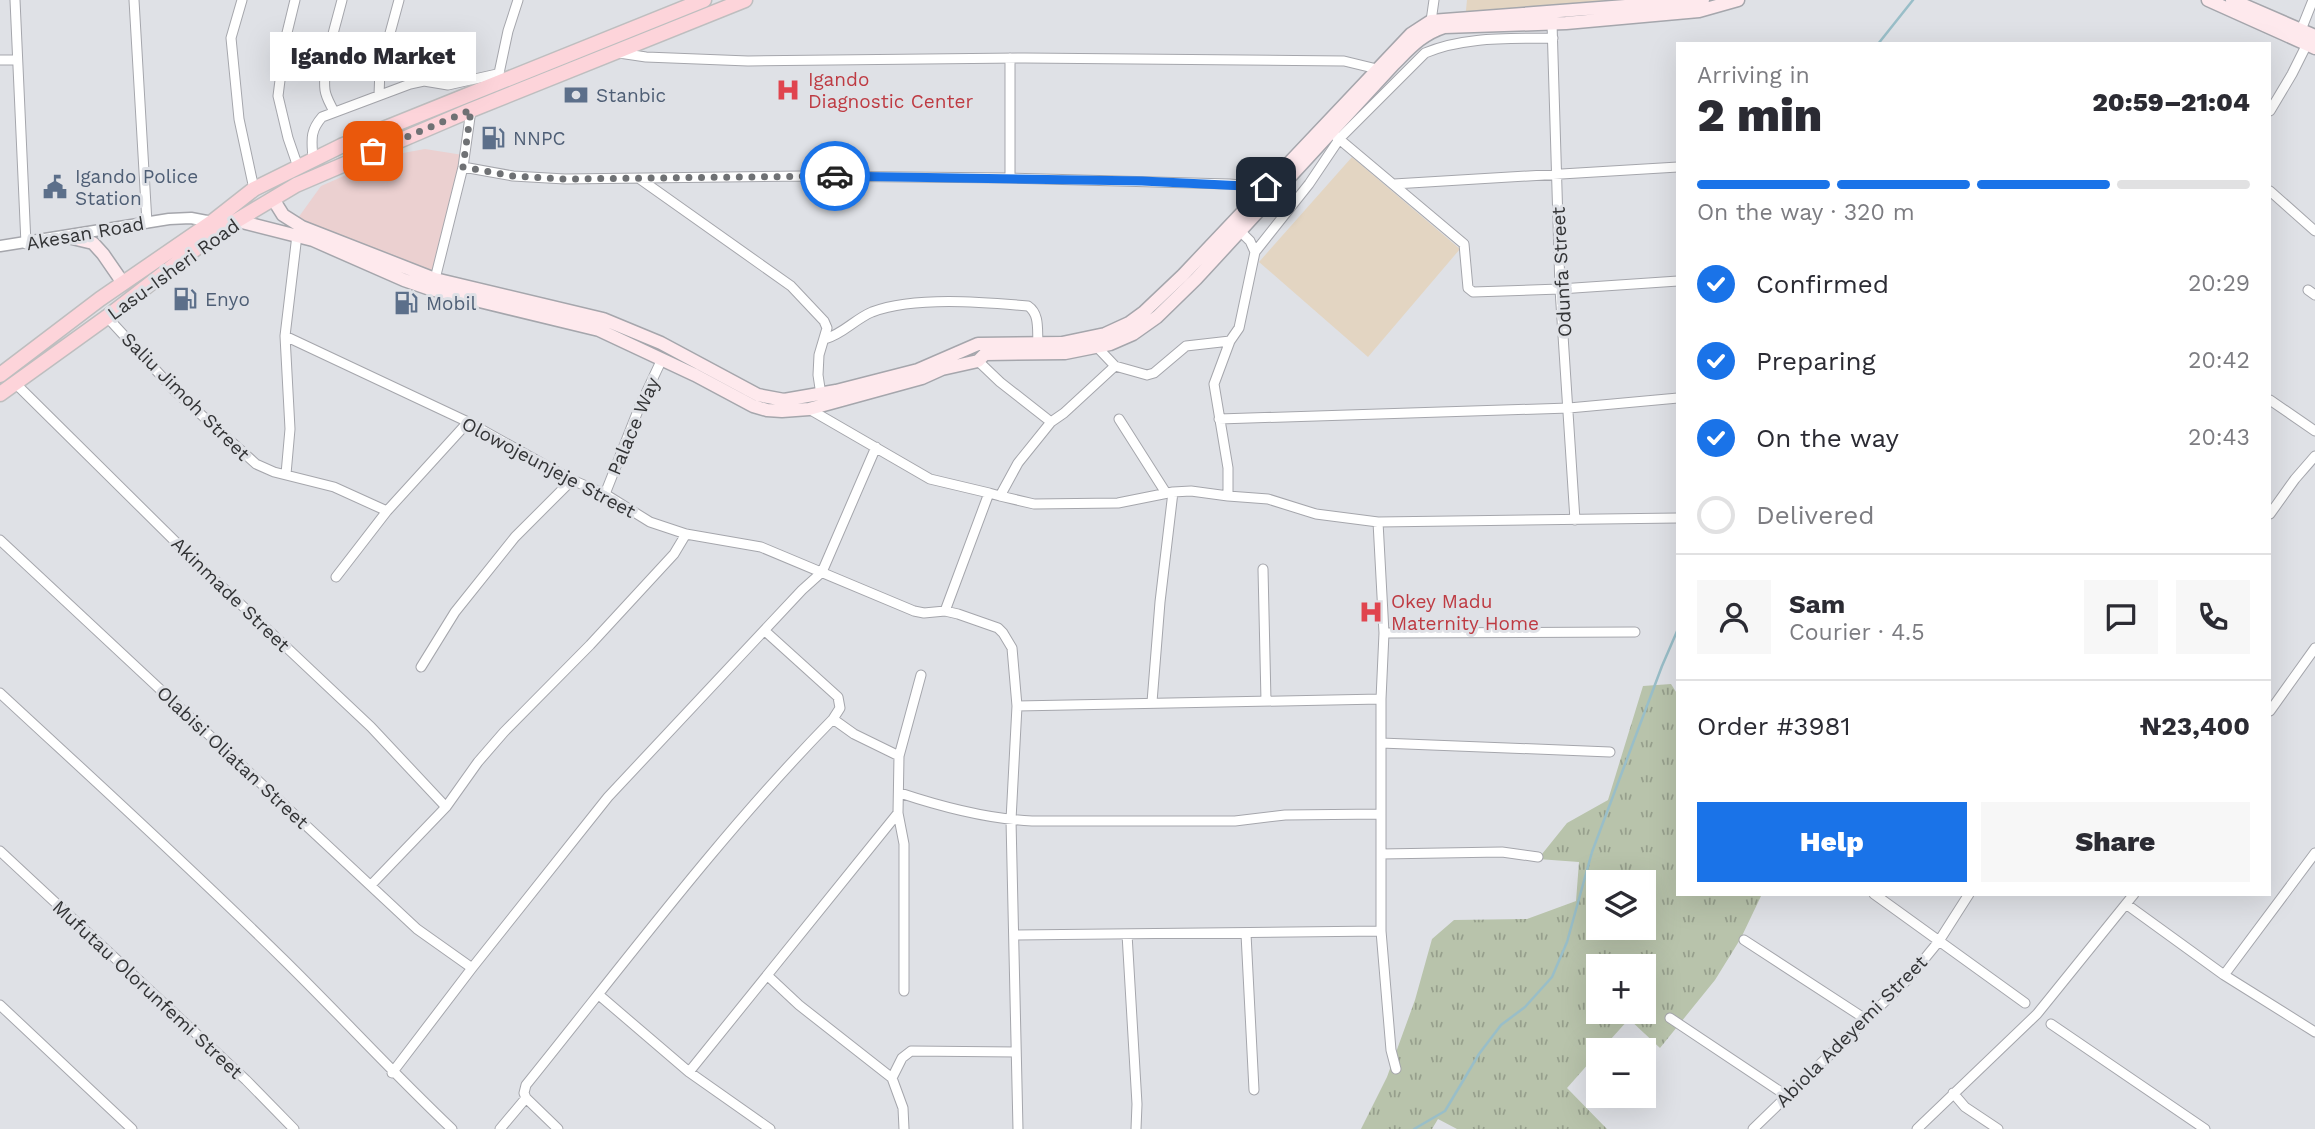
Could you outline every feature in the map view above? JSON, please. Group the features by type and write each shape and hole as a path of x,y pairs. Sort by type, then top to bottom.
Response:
{"main road":[{"name":"Lasu-Isheri Road","path":"0,375 123,283 212,222 254,188 341,146 498,79 704,0"},
{"name":"Lasu-Isheri Road","path":"0,394 107,317 216,233 296,185 347,161 745,0"},
{"path":"273,199 283,215 302,227 435,279 603,319 661,343 758,395 784,400 821,394 918,370 978,344 1062,343 1090,339 1129,323 1144,312 1268,192 1377,69 1411,34 1431,21 1703,0"},
{"path":"238,221 297,235 430,289 599,330 753,406 782,411 809,409 922,378 942,369 978,361 985,354 1065,353 1097,347 1133,334 1157,317 1240,231 1268,192 1336,136 1394,64 1424,35 1444,27 1552,23 1699,11 1738,0"},
{"path":"2208,0 2312,43"},
{"path":"2232,0 2301,30 2312,43"},
{"path":"68,237 93,243 123,283"}],"street":[{"path":"15,0 26,244"},
{"path":"134,0 147,223"},
{"path":"242,0 231,38 239,119 254,188"},
{"path":"295,0 285,41 278,96 298,167"},
{"path":"334,112 325,92 325,80 342,0"},
{"path":"379,95 380,69 399,0"},
{"path":"313,160 311,139 314,126 322,117 424,81 448,85 498,79 518,0"},
{"path":"1431,21 1434,0"},
{"path":"2301,30 2313,0"},
{"name":"Odunfa Street","path":"1552,23 1560,289 1575,520"},
{"path":"1228,496 1228,468 1215,377 1230,341 1239,328 1255,252 1309,184 1336,136 1403,76 1425,52 1464,41 1553,38"},
{"path":"2271,109 2312,43"},
{"path":"617,53 646,57 748,61 1010,58 1344,61 1377,69"},
{"path":"1010,58 1010,178"},
{"path":"0,60 16,60"},
{"path":"1394,64 1403,76"},
{"path":"435,279 463,167 471,110"},
{"path":"1336,136 1464,244 1468,288 1473,292 1676,281"},
{"path":"463,167 513,176 640,179 678,176 1010,178 1229,184 1268,192 1286,213"},
{"path":"1394,184 1676,167"},
{"path":"640,179 791,286 824,321 827,328 819,355 818,375 821,394"},
{"path":"2271,192 2315,231"},
{"name":"Akesan Road","path":"0,246 191,218 212,222"},
{"path":"1240,231 1250,241 1255,252"},
{"path":"286,474 290,429 285,336 297,235"},
{"path":"825,339 874,311 911,304 969,301 1028,306 1034,310 1036,316 1038,343"},
{"name":"Saliu Jimoh Street","path":"107,317 176,392 256,464 274,472 334,487 387,511"},
{"name":"Olowojeunjeje Street","path":"285,336 468,422 572,480 605,494 650,522 686,534 761,547 914,611 945,611 958,614 998,628 1003,633 1012,648 1017,706 1011,820 1018,1129"},
{"path":"1097,347 1115,366 1147,375 1154,373 1186,346 1230,341"},
{"name":"Palace Way","path":"605,494 639,408 662,359"},
{"path":"978,361 1051,422"},
{"path":"1000,496 1018,463 1051,422 1065,413 1115,366"},
{"name":"Akinmade Street","path":"15,383 199,565 371,727 446,807"},
{"path":"1219,419 1569,408 1676,398"},
{"path":"2271,401 2315,431"},
{"path":"809,409 930,479 1034,504 1118,503 1191,491 1268,499 1316,514 1378,523 1676,518"},
{"path":"1119,419 1169,493 1152,702"},
{"path":"336,577 387,511 468,422"},
{"path":"392,1073 608,797 822,572 876,447"},
{"path":"2271,513 2315,456"},
{"path":"421,667 455,612 515,537 572,480"},
{"path":"945,611 989,493"},
{"path":"1378,523 1384,633 1381,699 1381,931 1386,1004 1396,1069"},
{"path":"371,885 446,807 489,748 674,554 686,534"},
{"name":"Olabisi Oliatan Street","path":"0,540 417,929 472,968"},
{"path":"1263,569 1266,701"},
{"path":"558,1129 526,1098 526,1085 748,812 840,708 838,697 765,631"},
{"path":"1384,633 1635,632"},
{"path":"2271,710 2315,648"},
{"path":"904,991 904,844 898,813 899,756 921,674"},
{"path":"0,694 284,960 392,1073 452,1129"},
{"path":"1017,706 1381,699"},
{"path":"833,719 869,742 899,756"},
{"path":"1381,743 1610,752"},
{"path":"900,793 926,802 1011,820 1235,821 1286,815 1381,814"},
{"path":"689,1072 898,813"},
{"name":"Mufutau Olorunfemi Street","path":"0,851 246,1080 294,1129"},
{"path":"1381,854 1502,852 1538,858"},
{"path":"2224,975 2315,853"},
{"path":"1877,896 2025,1003"},
{"name":"Abiola Adeyemi Street","path":"1753,1129 1908,979 1939,940 1968,896"},
{"path":"1917,1129 2037,1014 2132,896"},
{"path":"2126,904 2224,975 2315,1032"},
{"path":"1015,935 1381,931"},
{"path":"1127,934 1137,1104 1136,1129"},
{"path":"1246,934 1254,1090"},
{"path":"1744,940 1867,1020"},
{"path":"768,976 808,1012 892,1078 903,1108 905,1129"},
{"path":"599,995 689,1072 770,1129"},
{"path":"0,1005 132,1129"},
{"path":"1670,1018 1787,1096"},
{"path":"2051,1024 2205,1129"},
{"path":"892,1078 906,1054 917,1049 1016,1052"},
{"path":"1953,1093 1965,1107 1998,1129"},
{"path":"500,1129 526,1098"}],"shaded area":[{"path":"1467,0 1726,0 1586,16 1465,20"},
{"path":"425,149 463,155 432,275 372,252 298,218 321,186 392,155"},
{"path":"1352,157 1460,249 1368,357 1259,262"}],"green space":[{"path":"1671,684 1676,692 1676,896 1761,896 1741,938 1715,980 1660,1048 1656,1044 1656,1038 1649,1038 1634,1024 1656,1024 1656,954 1586,954 1586,1024 1624,1024 1612,1038 1586,1038 1586,1067 1567,1088 1607,1129 1457,1129 1438,1119 1432,1129 1361,1129 1387,1077 1415,1000 1432,939 1454,920 1527,919 1576,901 1579,862 1538,859 1567,823 1608,800 1643,686"}],"waterway":[{"path":"1880,42 1913,0"},
{"path":"1414,1129 1445,1111 1479,1054 1501,1025 1525,1007 1552,977 1567,942 1592,852 1676,634"}],"way so far":[{"path":"373,151 471,110 463,167 513,176 565,179 835,176"}],"place":[{"name":"Igando Diagnostic Center","path":"788,90"},
{"name":"Stanbic","path":"576,95"},
{"name":"NNPC","path":"493,138"},
{"name":"Igando Market","path":"373,151"},
{"name":"Igando Police Station","path":"55,187"},
{"name":"Enyo","path":"185,299"},
{"name":"Mobil","path":"406,303"},
{"name":"Okey Madu Maternity Home","path":"1371,612"}],"route":[{"path":"835,176 1142,181 1266,187"}]}
